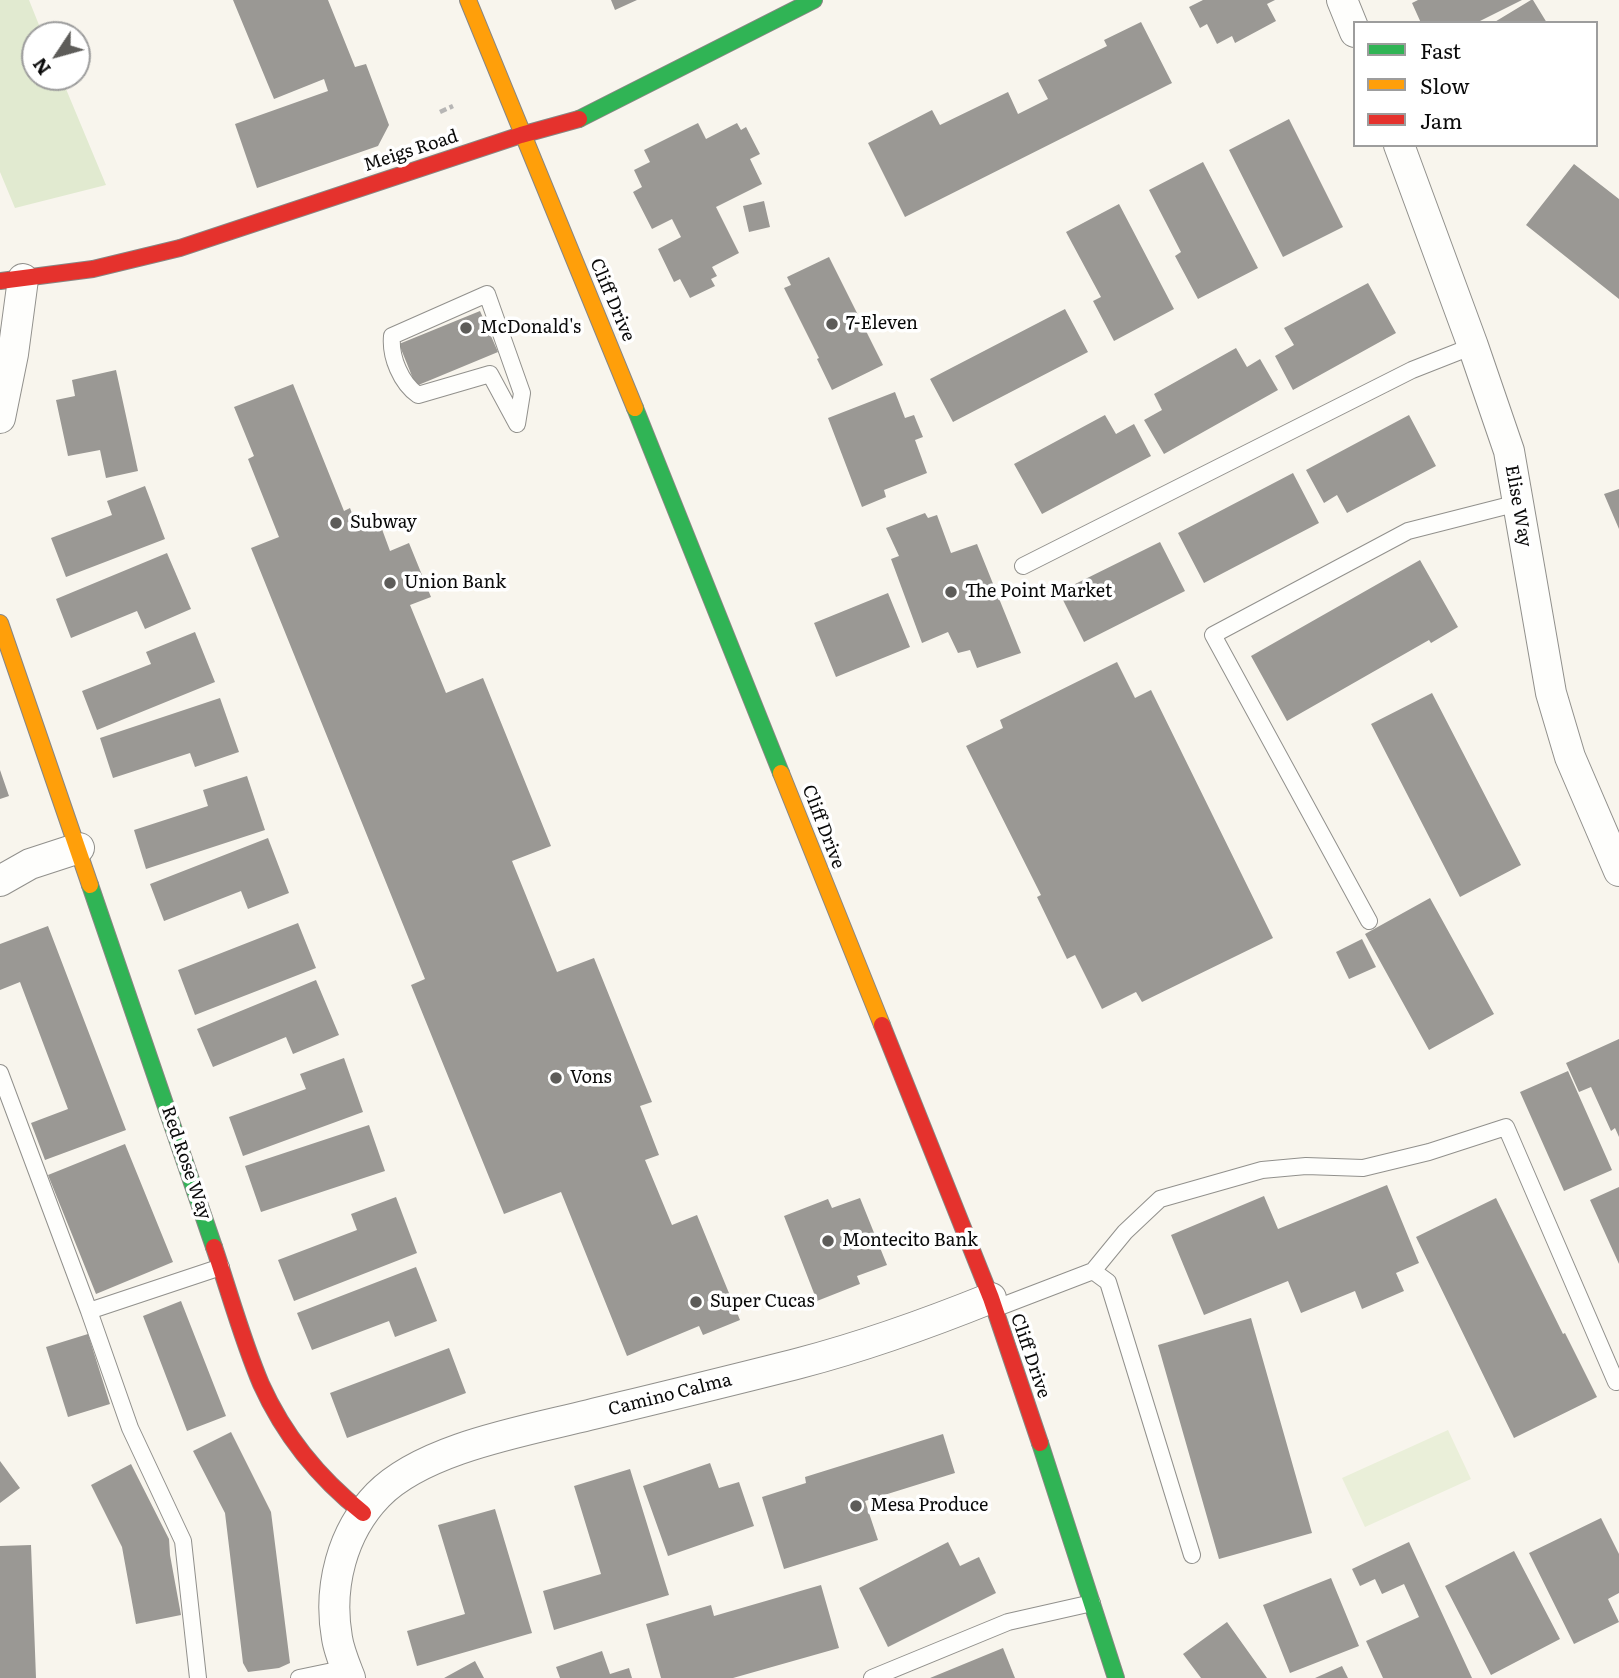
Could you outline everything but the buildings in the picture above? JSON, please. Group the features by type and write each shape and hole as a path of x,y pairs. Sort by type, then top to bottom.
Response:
{"main road":[{"name":"Cliff Drive","path":"468,0 521,135 624,380 993,1303 1116,1678"},
{"name":"Meigs Road","path":"11,280 93,269 180,248 521,135 581,118 814,0"},
{"name":"Red Rose Way","path":"0,622 261,1384 292,1440 334,1490 363,1513"}],"street":[{"path":"1342,0 1353,27"},
{"name":"Elise Way","path":"1400,147 1473,346 1508,451 1551,694 1570,757 1619,872"},
{"path":"0,418 13,354 11,280"},
{"path":"0,881 30,864 79,848"},
{"name":"Camino Calma","path":"363,1513 379,1494 404,1474 434,1458 524,1431 803,1362 993,1303"},
{"path":"348,1673 337,1640 334,1607 337,1574 347,1542 363,1513"}],"lane":[{"path":"487,294 522,393 517,424 490,374 418,395 405,386 391,347 392,336 487,294"},
{"path":"1023,566 1412,370 1473,346"},
{"path":"1369,921 1213,635 1408,531 1518,503"},
{"path":"0,1073 130,1428 183,1541 198,1678"},
{"path":"993,1303 1093,1271 1125,1232 1160,1199 1262,1170 1306,1166 1363,1168 1429,1152 1506,1127 1616,1382"},
{"path":"89,1311 221,1267"},
{"path":"1093,1271 1108,1282 1192,1555"},
{"path":"872,1678 1008,1622 1092,1603"},
{"path":"299,1678 348,1673"}],"path":[{"path":"449,118 442,111 453,106"}],"green space":[{"path":"0,0 29,0 37,21 21,21 21,91 67,91 106,185 15,208 0,172"},
{"path":"1448,1430 1471,1479 1365,1527 1342,1478"}],"traffic: fast":[{"path":"579,119 814,0"},
{"path":"635,408 781,773"},
{"path":"90,885 214,1247"},
{"path":"1040,1443 1116,1678"}],"traffic: slow":[{"path":"468,0 635,408"},
{"path":"0,623 90,885"},
{"path":"781,773 882,1025"}],"traffic: jam":[{"path":"0,281 93,269 180,248 521,135 579,119"},
{"path":"882,1025 991,1298 1040,1443"},
{"path":"214,1247 248,1351 270,1403 304,1455 332,1486 363,1513"}],"place":[{"name":"7-Eleven","path":"832,324"},
{"name":"McDonald's","path":"466,328"},
{"name":"Subway","path":"336,523"},
{"name":"Union Bank","path":"390,583"},
{"name":"The Point Market","path":"951,592"},
{"name":"Vons","path":"556,1078"},
{"name":"Montecito Bank","path":"828,1241"},
{"name":"Super Cucas","path":"696,1302"},
{"name":"Mesa Produce","path":"856,1506"}]}
